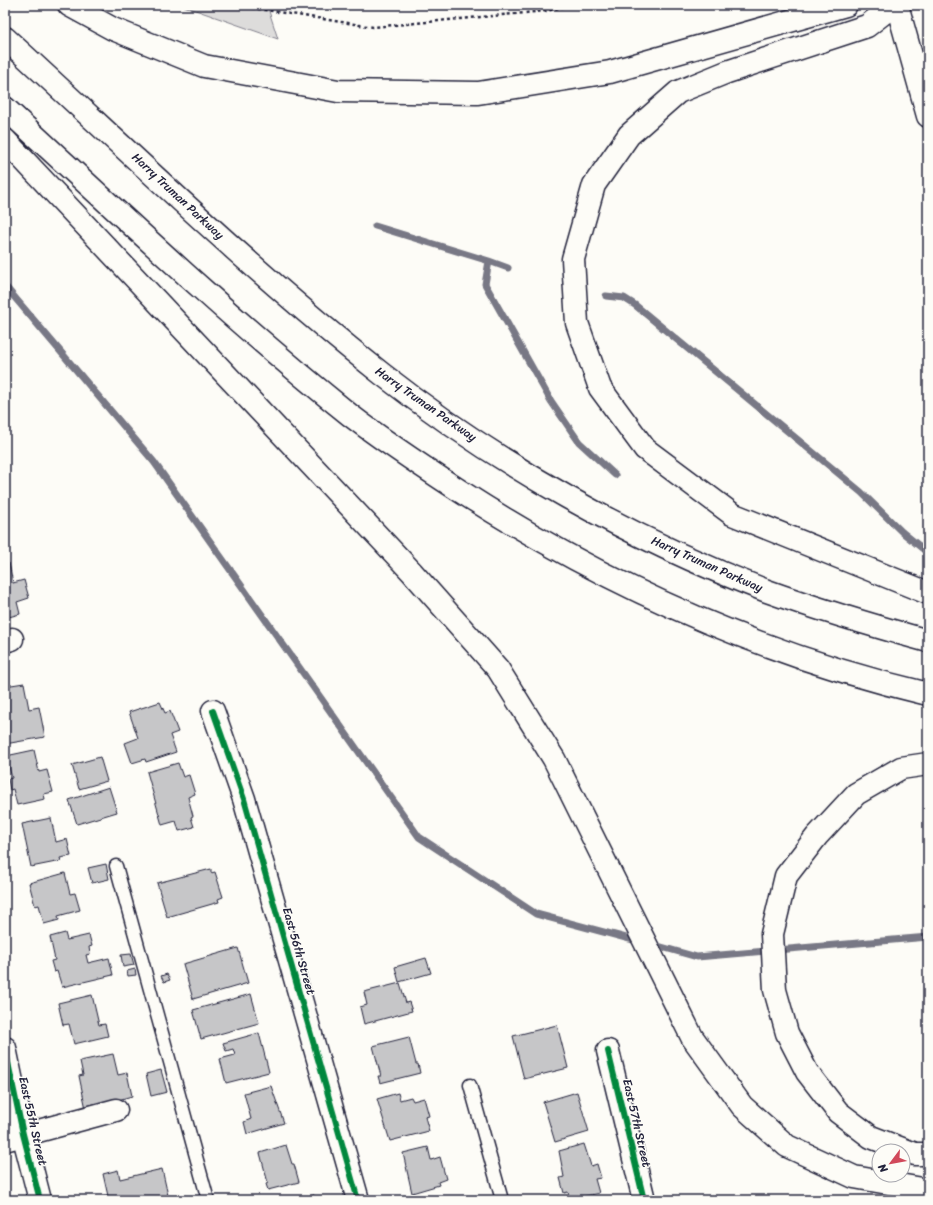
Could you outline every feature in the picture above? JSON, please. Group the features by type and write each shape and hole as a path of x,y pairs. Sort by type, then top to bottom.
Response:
{"main road":[{"path":"68,5 113,29 204,66 338,91 478,93 610,72 846,5"},
{"path":"928,116 895,5 867,26 727,72 678,92 629,135 594,185 573,259 577,323 600,388 645,449 732,514 928,593"},
{"name":"Harry Truman Parkway","path":"5,38 246,259 316,320 384,375 455,427 530,475 606,518 685,556 767,590 852,619 928,641"},
{"path":"5,108 212,298 284,360 352,416 426,469 504,519 582,564 664,603 749,639 836,669 928,694"},
{"path":"5,140 412,571 498,668 554,759 692,1037 742,1106 788,1146 854,1177 928,1190"},
{"name":"East 56th Street","path":"213,710 244,799 358,1200"},
{"path":"928,764 901,768 856,794 817,836 786,876 772,934 775,990 787,1033 807,1072 838,1112 871,1137 915,1154 928,1154"},
{"name":"East 55th Street","path":"5,1048 14,1137 40,1200"},
{"name":"East 57th Street","path":"608,1051 644,1200"},
{"path":"14,1137 116,1110"}],"lane":[{"path":"116,866 208,1200"},
{"path":"470,1085 502,1200"}],"path":[{"path":"234,5 373,27 546,12 571,5"}],"shaded area":[{"path":"181,5 267,5 278,39"}],"building":[{"path":"9,563 13,583 24,580 29,598 17,602 20,614 5,618 5,564"},
{"path":"24,683 29,709 39,707 45,737 5,744 5,686"},
{"path":"160,702 165,713 170,711 178,732 170,735 176,752 146,762 145,759 132,763 125,743 138,738 129,712"},
{"path":"34,750 39,772 47,770 53,792 44,794 45,799 17,805 13,789 10,790 8,779 12,778 6,756"},
{"path":"100,757 107,781 79,789 72,765"},
{"path":"178,763 183,777 189,775 195,794 188,797 194,827 179,831 176,821 162,825 147,772"},
{"path":"109,787 117,812 77,824 69,800"},
{"path":"51,818 56,842 67,839 71,856 60,858 61,861 31,867 22,824"},
{"path":"106,864 109,879 92,883 88,868"},
{"path":"211,869 211,873 215,872 223,897 218,899 219,902 167,917 157,883"},
{"path":"65,873 70,894 75,893 80,910 58,916 59,920 44,924 39,905 35,906 29,883"},
{"path":"65,933 67,940 89,935 92,946 89,947 90,954 86,955 88,963 109,958 113,975 62,987 57,971 54,972 51,961 55,960 50,937"},
{"path":"238,948 248,983 193,999 183,964"},
{"path":"131,954 134,965 123,967 121,955"},
{"path":"426,958 431,973 399,982 395,967"},
{"path":"135,969 136,975 128,976 127,971"},
{"path":"167,974 170,980 164,982 161,976"},
{"path":"400,983 406,1003 409,1002 412,1011 364,1024 360,1007 367,1005 364,992"},
{"path":"251,994 259,1023 201,1039 193,1010"},
{"path":"92,995 99,1025 105,1024 108,1036 74,1044 69,1024 63,1025 58,1003"},
{"path":"557,1025 568,1068 524,1079 513,1036"},
{"path":"259,1033 269,1072 226,1083 220,1059 235,1055 233,1049 226,1051 223,1043"},
{"path":"409,1037 420,1073 380,1083 378,1076 381,1076 373,1046"},
{"path":"113,1054 118,1075 127,1073 132,1096 86,1109 79,1076 83,1075 80,1061"},
{"path":"161,1070 167,1092 151,1096 146,1074"},
{"path":"271,1086 284,1123 247,1134 244,1122 251,1119 244,1093"},
{"path":"577,1092 589,1132 555,1142 543,1102"},
{"path":"398,1093 400,1100 411,1097 413,1101 424,1098 429,1116 425,1117 429,1131 390,1141 377,1099"},
{"path":"584,1144 591,1166 597,1164 601,1178 595,1179 599,1193 570,1200 568,1192 564,1193 560,1178 564,1177 559,1151"},
{"path":"286,1145 292,1164 294,1164 299,1182 268,1190 266,1184 268,1183 260,1153"},
{"path":"428,1147 431,1160 440,1157 446,1179 438,1182 439,1185 412,1193 403,1153"},
{"path":"162,1169 169,1200 101,1200 100,1198 108,1196 103,1174 118,1170 120,1179"},
{"path":"314,1195 316,1200 300,1199"}],"waterway":[{"path":"375,226 489,261"},
{"path":"508,268 489,261 485,284 551,401 579,442 615,475"},
{"path":"5,286 154,462 419,837 536,914 641,942"},
{"path":"606,296 624,298 635,305 861,492 902,532 928,553"},
{"path":"651,944 697,957 928,937"}],"cycle path":[{"path":"213,711 244,799 358,1200"},
{"path":"5,1048 23,1134 40,1200"},
{"path":"608,1051 644,1200"}]}
